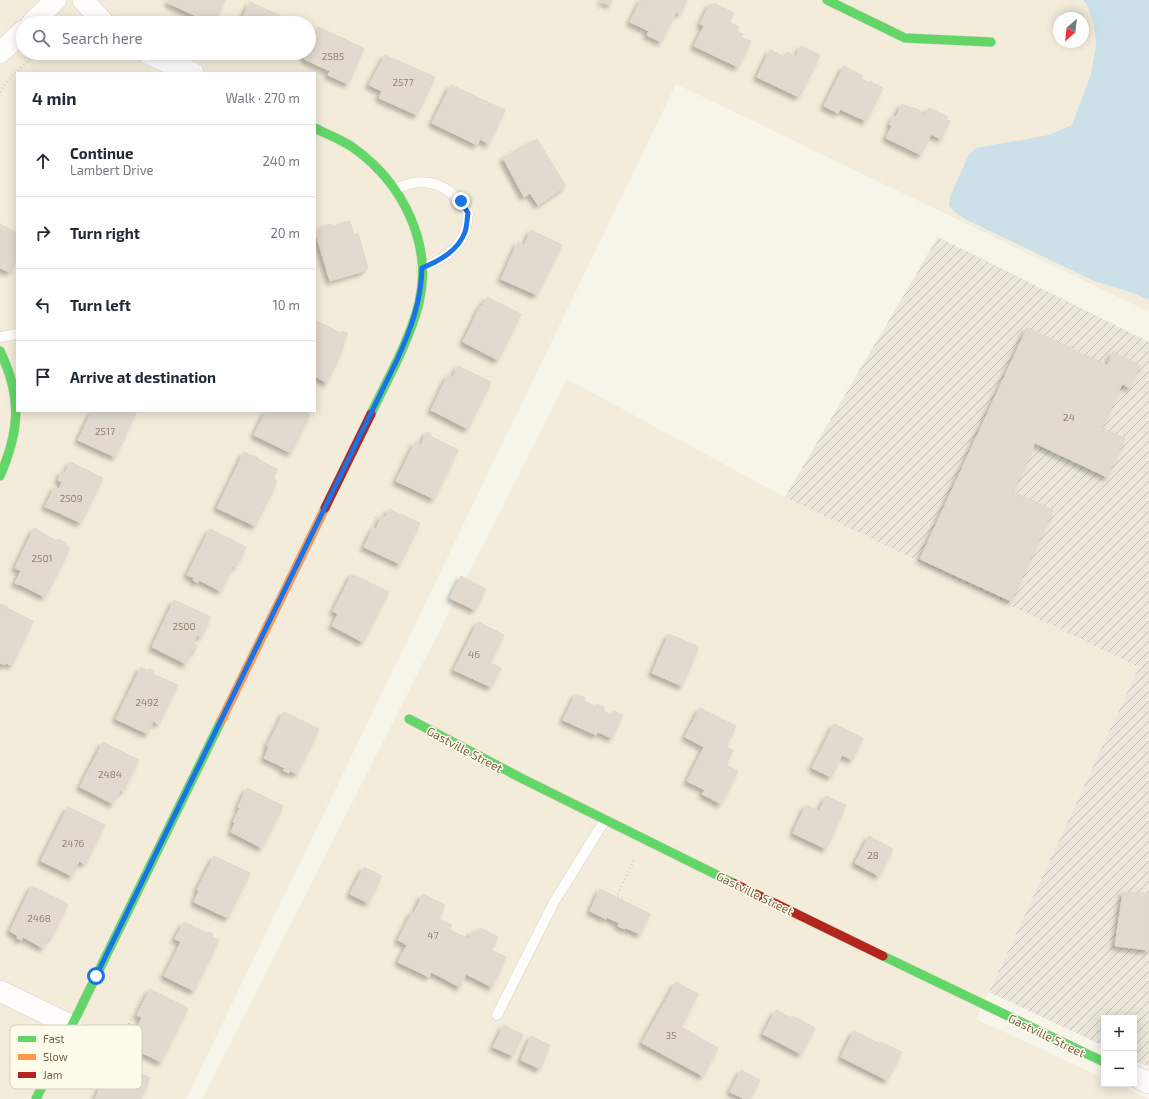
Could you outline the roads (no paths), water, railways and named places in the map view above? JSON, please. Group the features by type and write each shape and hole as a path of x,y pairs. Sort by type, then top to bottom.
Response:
{"street":[{"path":"39,16 56,0"},
{"path":"84,0 98,16"},
{"path":"827,0 905,38 991,42"},
{"path":"0,53 16,38"},
{"path":"163,60 191,72"},
{"path":"72,1025 397,360 410,332 417,309 422,286 421,254 416,231 404,203 389,180 372,162 354,148 316,129"},
{"path":"0,351 9,370 16,401"},
{"path":"0,476 12,446 17,412"},
{"name":"Gastville Street","path":"409,719 506,771 605,820 1101,1061"},
{"path":"0,991 70,1025"},
{"path":"1137,1077 1149,1083"},
{"path":"36,1099 41,1089"}],"lane":[{"path":"395,189 413,183 437,185 451,192 461,201 468,213 464,233 455,248 440,260 422,268"},
{"path":"0,337 16,334"},
{"path":"497,1015 554,902 605,820"}],"water":[{"path":"1083,0 1149,0 1149,300 1133,293 1094,281 967,220 956,213 949,206 950,197 969,154 976,148 1049,135 1072,125 1091,74 1096,46 1094,24 1087,5"}]}
